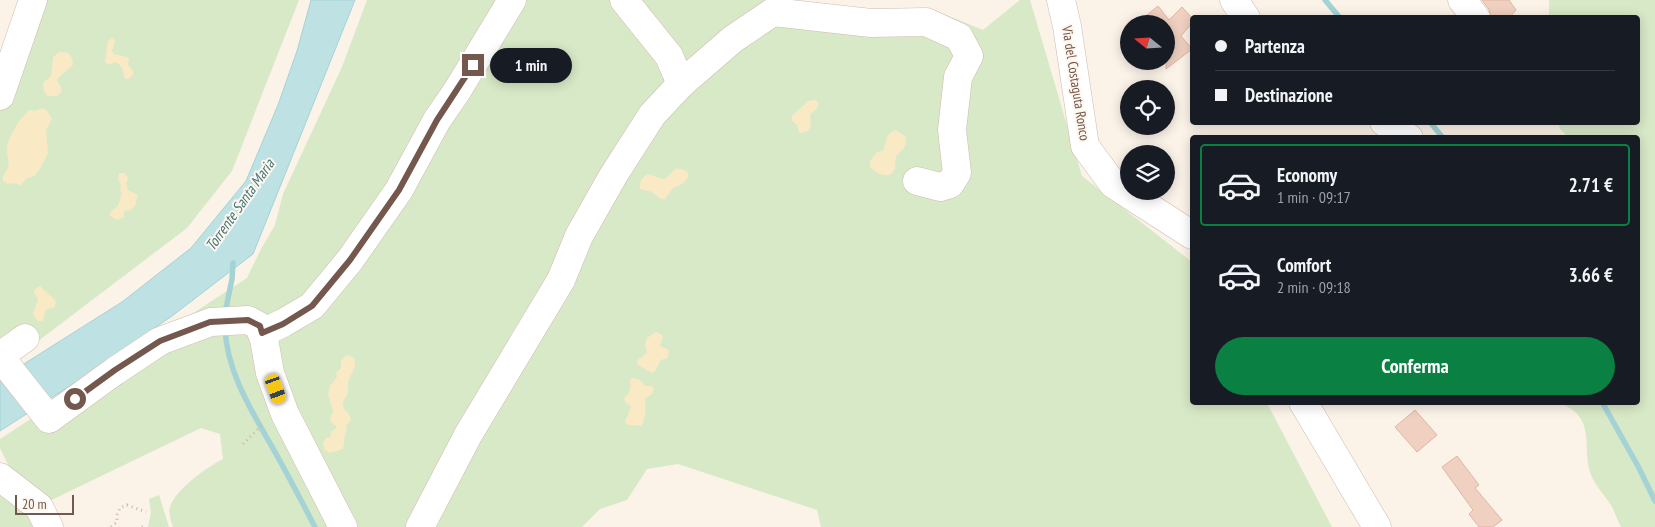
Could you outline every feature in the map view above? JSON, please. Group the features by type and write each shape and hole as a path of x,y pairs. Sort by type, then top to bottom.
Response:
{"street":[{"path":"0,96 33,0"},
{"path":"262,333 283,324 312,306 350,260 399,190 437,120 457,92 512,0"},
{"path":"624,0 669,56 681,84"},
{"name":"Via del Costaguta Ronco","path":"1061,0 1068,26 1085,146 1112,184 1190,234"},
{"path":"1234,0 1244,15"},
{"path":"1462,0 1474,15"},
{"path":"420,527 468,435 560,280 579,236 613,176 652,115 681,84 733,39 767,6 871,22 926,22 959,37 969,56 958,77 952,130 957,173 950,184 940,187 917,181"},
{"path":"1389,125 1404,135"},
{"path":"25,338 2,359 49,419 115,370 160,341 210,322 248,320 260,326 270,373 285,414 343,527"},
{"path":"1305,405 1377,527"},
{"path":"0,477 39,508 49,527"}],"path":[{"path":"243,444 266,421"},
{"path":"111,527 117,522 120,508 127,505 146,512"}],"green space":[{"path":"30,0 299,0 232,171 187,228 0,370 0,84"},
{"path":"367,0 779,0 848,14 934,10 983,30 1020,0 1030,0 1082,176 1190,260 1190,405 1268,405 1332,527 821,527 817,510 678,464 647,469 627,500 600,509 582,527 173,527 169,509 178,493 201,473 223,459 220,434 201,428 43,504 18,485 0,448 0,439 247,278 275,225 283,194 342,67"},
{"path":"1549,0 1655,0 1655,527 1621,527 1611,505 1593,479 1589,468 1586,436 1580,418 1563,405 1640,405 1640,135 1566,135 1559,125 1640,125 1640,15 1549,15"},
{"path":"0,491 41,527 0,527"},
{"path":"159,495 169,527 148,527 151,512 149,499"}],"sand":[{"path":"113,37 115,42 112,51 114,54 127,57 129,59 128,65 134,72 128,79 125,78 118,63 115,62 110,65 105,62 108,41"},
{"path":"59,52 68,53 72,58 73,65 58,78 57,81 61,87 61,92 57,96 47,96 43,83 51,76 53,57"},
{"path":"815,100 818,102 818,107 810,115 811,125 808,131 799,132 797,125 792,121 792,116 808,101"},
{"path":"43,108 52,119 46,130 48,153 35,176 27,178 21,185 8,184 3,179 8,165 7,149 12,132 29,110 35,111"},
{"path":"896,130 905,136 906,144 897,155 893,172 883,175 870,167 870,161 877,152 883,151 888,136 892,131"},
{"path":"676,168 687,171 689,177 682,184 673,188 665,199 661,199 652,192 640,189 641,182 646,175 663,179"},
{"path":"119,173 124,173 128,178 126,184 128,190 138,195 135,206 130,211 126,210 124,217 117,220 110,216 110,212 118,206 122,193 118,179"},
{"path":"40,286 56,302 54,308 47,309 42,321 37,321 33,314 38,300 34,292"},
{"path":"656,332 662,335 663,338 660,344 661,347 668,349 669,352 667,358 661,360 652,373 638,365 637,361 647,352 645,345 647,338"},
{"path":"346,355 352,356 355,363 348,383 348,394 343,402 344,409 351,419 346,427 343,449 330,453 324,450 323,443 326,438 330,438 331,432 337,427 331,422 330,418 333,411 328,395 330,386 337,377 336,373 341,368 341,361"},
{"path":"633,378 640,380 645,386 652,386 654,390 651,395 645,398 645,416 641,426 628,425 625,422 631,406 625,402 624,398 629,392 630,380"}],"water":[{"name":"Torrente Santa Maria","path":"311,0 355,0 253,254 172,316 76,382 0,431 0,379 122,302 191,248 246,181 278,105 297,51"}],"building":[{"path":"1482,0 1509,0 1516,10 1512,15 1490,15 1489,9"},
{"path":"1158,6 1165,15 1147,15"},
{"path":"1182,7 1190,16 1190,25 1181,36 1190,47 1190,51 1175,62 1174,15"},
{"path":"1415,410 1437,435 1417,452 1395,427"},
{"path":"1457,456 1479,485 1475,488 1502,520 1493,527 1479,527 1469,514 1473,510 1442,467"}],"waterway":[{"path":"1325,0 1338,15"},
{"path":"1432,125 1441,135"},
{"path":"225,313 232,279 233,263"},
{"path":"225,328 231,361 242,393 315,527"},
{"path":"1604,405 1655,501"}],"route":[{"path":"75,399 160,341 210,322 248,320 260,326 262,333 283,324 312,306 350,260 399,190 437,120 473,65"}]}
